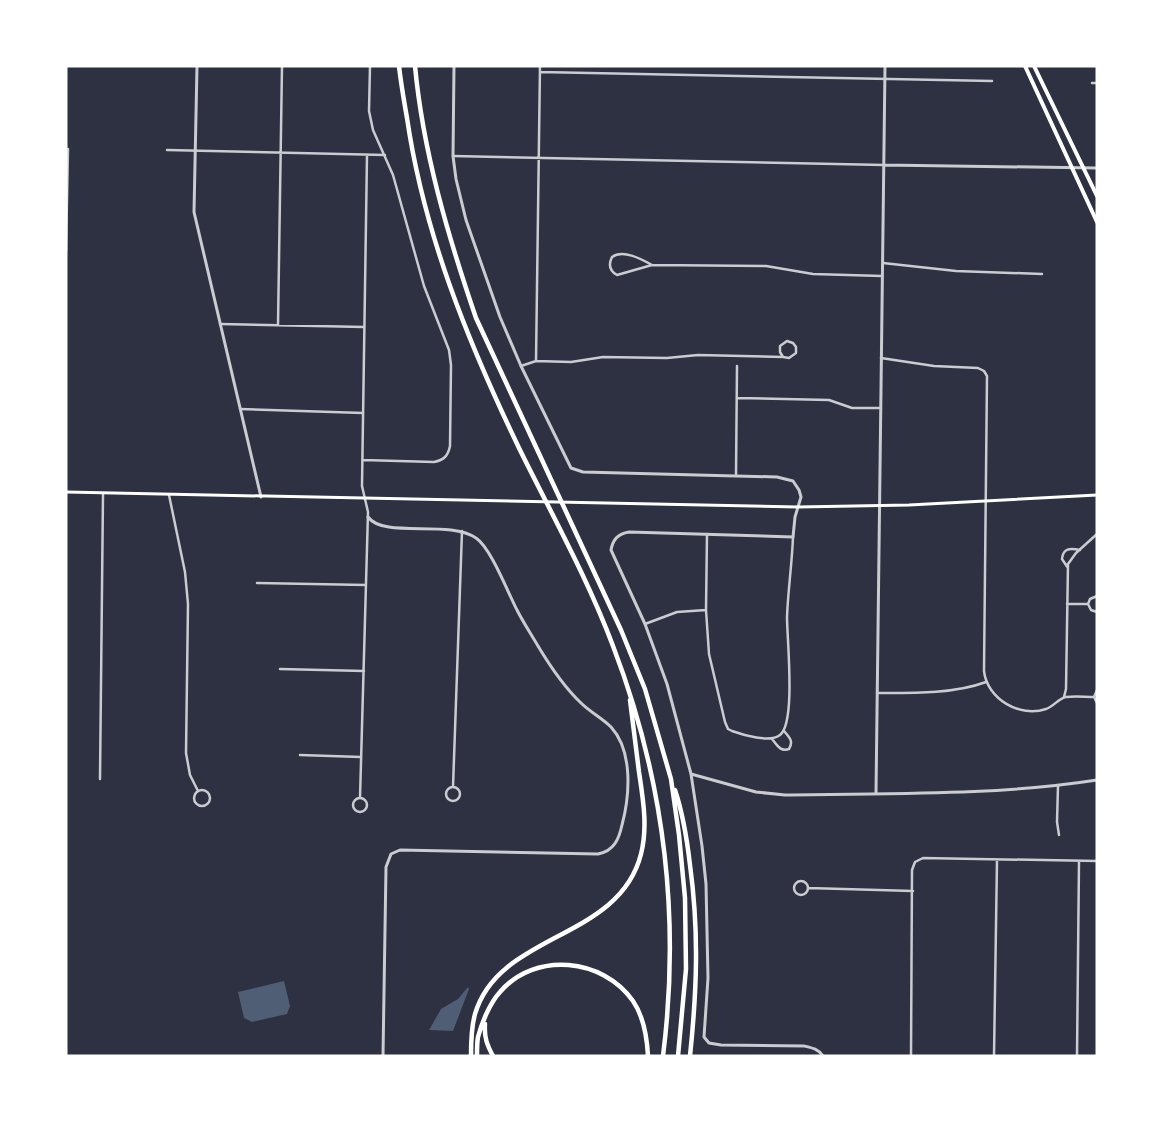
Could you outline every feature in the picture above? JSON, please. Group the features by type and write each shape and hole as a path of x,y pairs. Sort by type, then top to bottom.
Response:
{"highway":[{"path":"399,66 411,150 427,217 448,284 474,351 613,644 647,751 655,786 666,858 670,946 667,1021 663,1056"},
{"path":"415,66 417,90 427,145 443,214 476,318 621,630 645,690 685,825 696,905 697,964 690,1056"},
{"path":"471,1056 472,1024 475,1012 493,981 512,964 606,908 623,890 638,866 644,842 644,811 628,689"},
{"path":"671,779 682,865 686,926 685,978 678,1056"},
{"path":"477,1056 478,1037 499,993 520,976 536,969 550,965 566,964 585,967 611,979 623,989 639,1012 646,1035 648,1056"},
{"path":"485,1019 484,1034 487,1046 493,1056"}],"main road":[{"path":"1025,66 1097,222"},
{"path":"1034,66 1097,196"},
{"path":"66,492 798,507 880,506 1097,495"}],"street":[{"path":"197,66 194,212 261,497"},
{"path":"278,325 282,66"},
{"path":"363,460 434,462 447,456 450,446 451,365 449,350 424,286 394,175 373,130 369,111 370,66"},
{"path":"454,66 453,156 456,180 474,248 521,366 573,470 583,472 777,477 793,482 799,490 801,497 793,537 787,618 789,697 784,731 772,738 737,733 728,729 727,726 712,670 706,610 707,534"},
{"path":"536,361 540,66"},
{"path":"876,793 885,66"},
{"path":"540,72 992,81"},
{"path":"1092,83 1097,83"},
{"path":"66,251 67,149"},
{"path":"167,150 385,155"},
{"path":"360,798 368,517 362,486 367,155"},
{"path":"453,156 1097,168"},
{"path":"652,265 640,259 621,254 612,257 610,263 611,270 617,275 652,265 766,266 813,274 882,276"},
{"path":"883,263 956,271 1042,274"},
{"path":"220,324 364,327"},
{"path":"521,366 536,361 571,362 603,357 667,358 698,355 783,357 792,357 796,353 796,347 793,342 784,342 780,346 780,352 783,357"},
{"path":"881,358 934,366 978,368 986,373 988,379 984,671 986,682 1000,700 1021,710 1046,709 1064,697 1094,697"},
{"path":"736,475 737,366"},
{"path":"737,398 829,400 848,407 881,408"},
{"path":"240,410 363,413"},
{"path":"100,779 103,494"},
{"path":"169,495 184,572 188,604 186,753 190,775 198,791"},
{"path":"368,517 383,526 442,528 476,537 486,549 523,621 566,687 582,704 611,728 619,739 626,762 627,792 622,828 616,842 611,849 598,854 400,850 390,854 386,867 383,1056"},
{"path":"453,787 462,532"},
{"path":"793,537 629,532 616,538 612,545 612,555 645,624 667,684 691,774 706,884 708,978 704,1037 709,1043 721,1046 804,1046 820,1051 823,1056"},
{"path":"1064,697 1066,689 1068,568 1070,560 1097,534"},
{"path":"1068,568 1062,559 1062,553 1070,548 1080,550"},
{"path":"257,582 366,585"},
{"path":"1097,596 1090,598 1088,604 1090,609 1097,612"},
{"path":"1067,604 1088,604"},
{"path":"645,624 677,612 706,610"},
{"path":"280,669 364,671"},
{"path":"877,693 934,691 978,685 986,682"},
{"path":"1097,690 1094,697 1097,703"},
{"path":"772,738 780,748 789,749 792,744 791,740 784,731"},
{"path":"300,755 361,757"},
{"path":"691,774 763,793 785,795 980,791 1058,786 1097,780"},
{"path":"1058,786 1057,822 1059,835"},
{"path":"453,787 457,789 460,795 456,800 452,801 448,799 446,794 447,790 453,787"},
{"path":"204,790 210,795 210,800 206,805 199,806 195,802 195,795 198,791 204,790"},
{"path":"360,798 366,802 367,806 360,812 353,805 360,798"},
{"path":"911,1056 912,870 914,862 923,858 1097,861"},
{"path":"994,1056 997,860"},
{"path":"1077,1056 1079,861"},
{"path":"800,882 806,884 808,888 805,894 801,895 795,892 794,888 800,882"},
{"path":"808,888 912,891"}],"water":[{"path":"284,981 290,1006 287,1014 252,1022 244,1018 238,992"},
{"path":"468,987 469,989 453,1031 429,1030 441,1009 458,999"}]}
